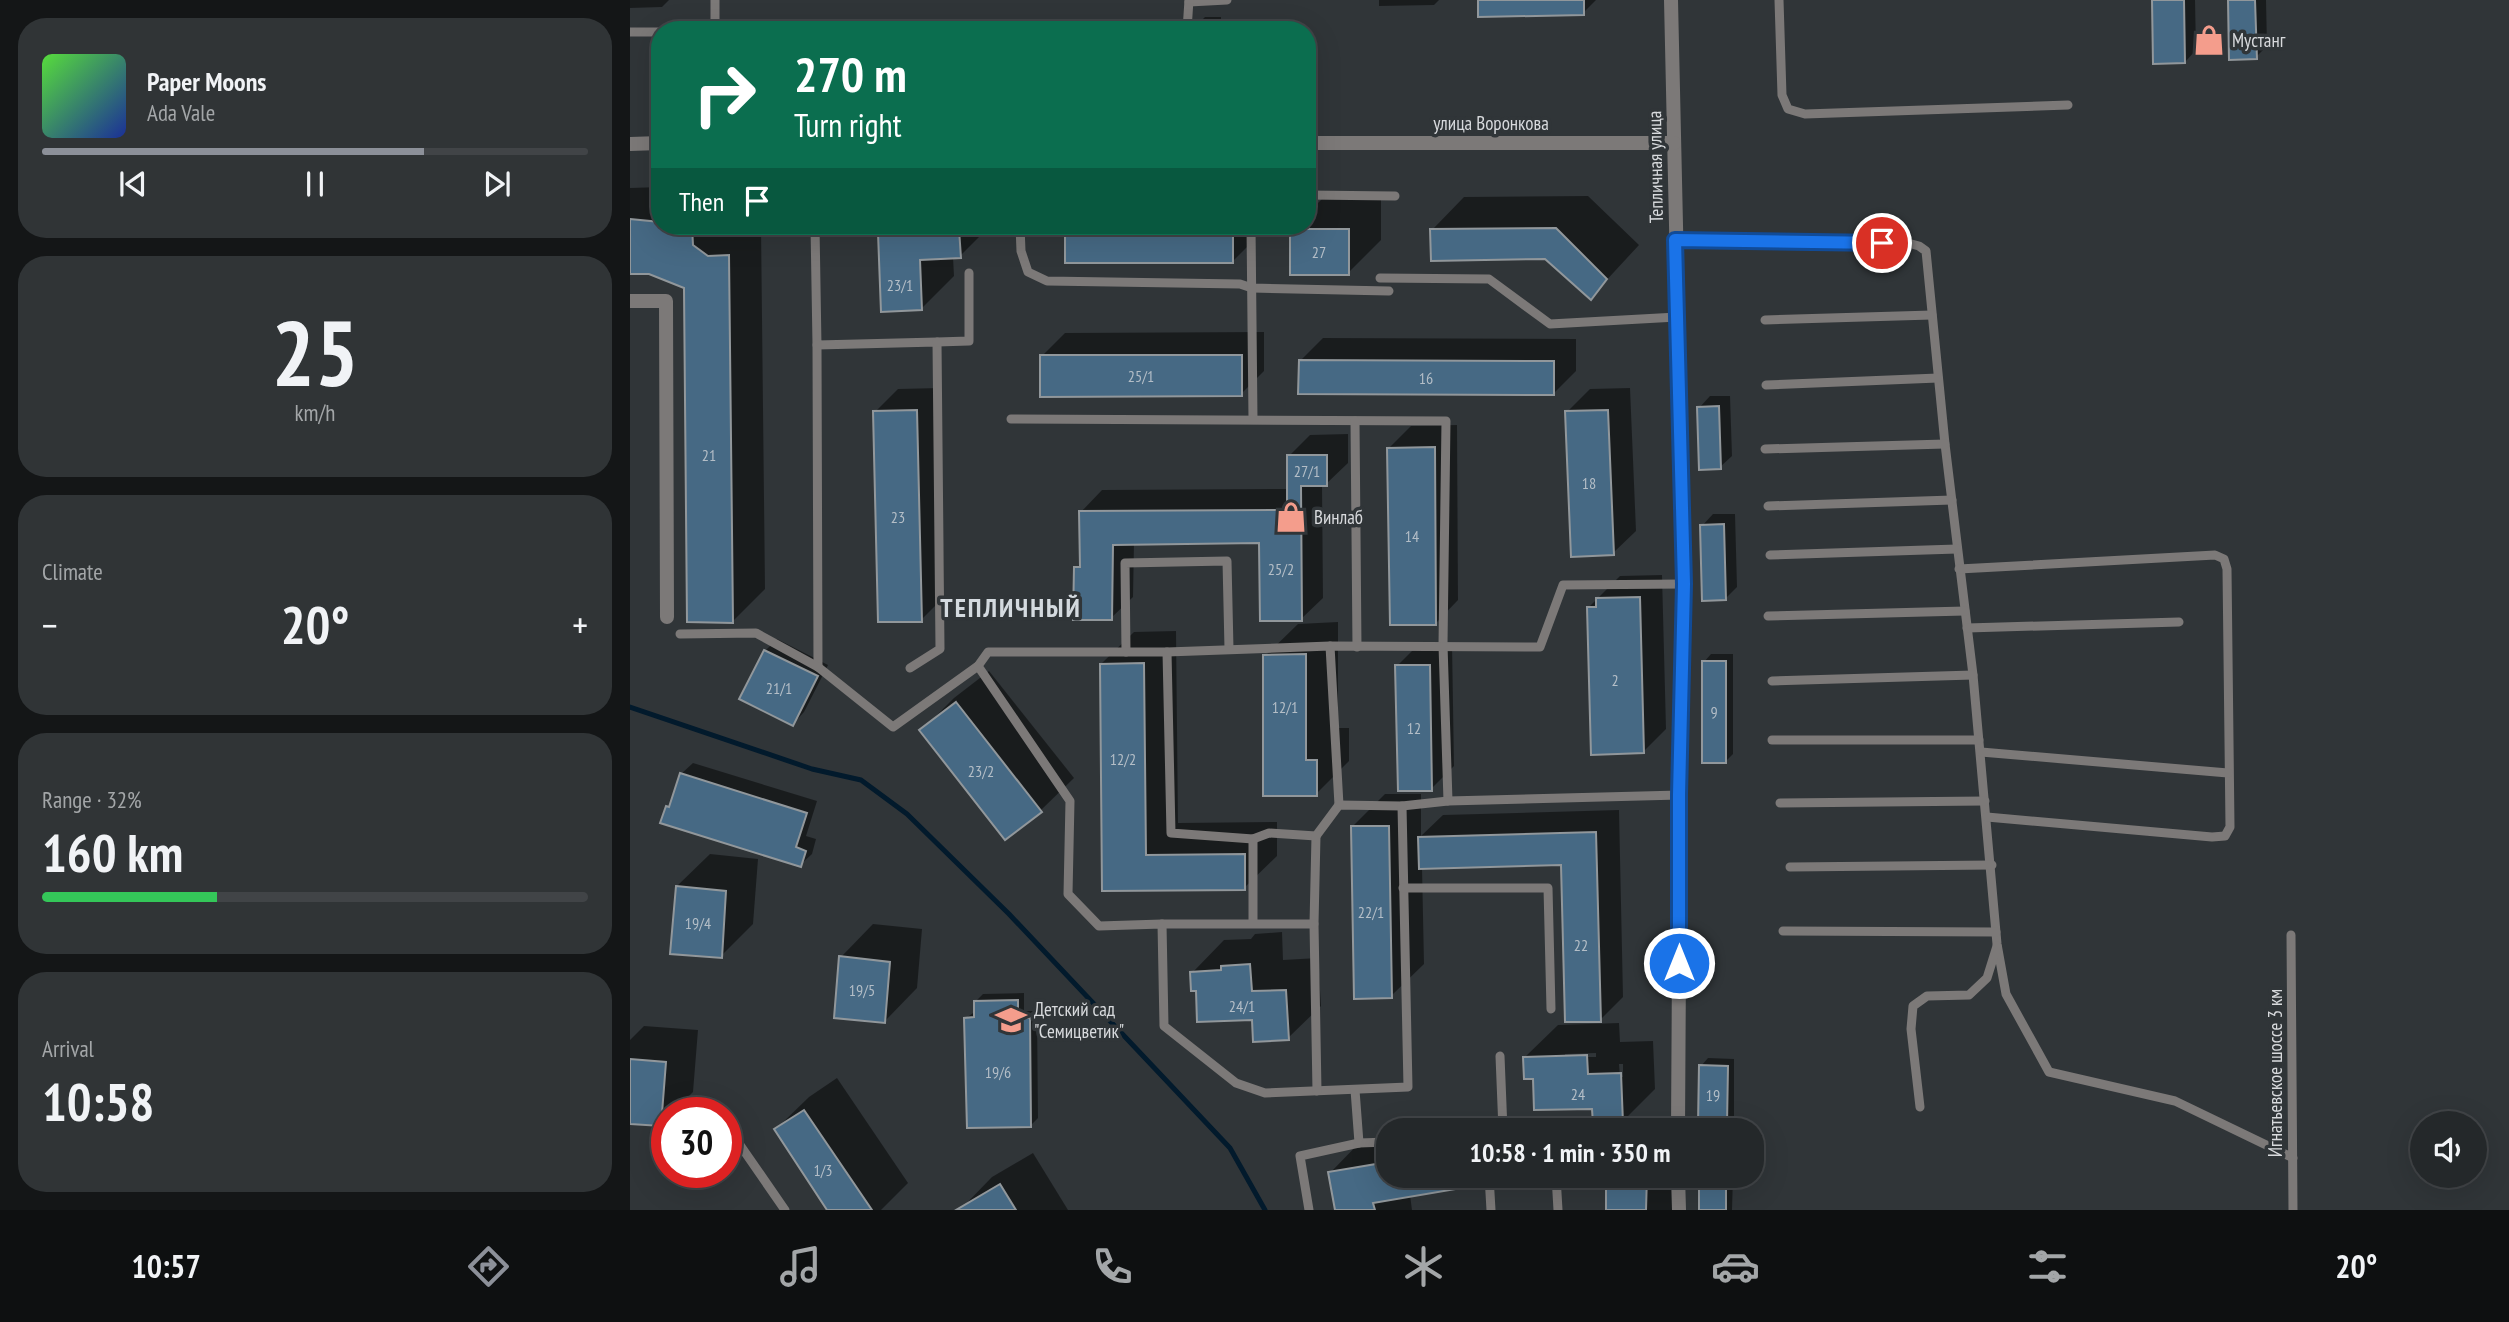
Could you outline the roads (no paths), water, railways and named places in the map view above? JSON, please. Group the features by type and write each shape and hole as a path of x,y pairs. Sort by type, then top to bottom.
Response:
{"street":[{"name":"Тепличная улица","path":"1671,0 1684,584 1679,795 1678,1118"},
{"path":"630,144 651,143"},
{"name":"улица Воронкова","path":"1316,143 1674,143"},
{"path":"630,301 666,301 667,617"},
{"path":"1678,1188 1679,1210"}],"lane":[{"path":"715,0 715,21"},
{"path":"1188,21 1189,1 1227,0"},
{"path":"1779,0 1783,95 1788,109 1805,114 2068,105"},
{"path":"630,32 651,32"},
{"path":"1316,195 1395,195"},
{"path":"815,235 818,667"},
{"path":"1020,235 1021,251 1028,272 1047,281 1240,284 1252,288 1389,291"},
{"path":"1251,235 1253,419"},
{"path":"1675,240 1894,243 1919,246 1926,251 1945,444 1973,675 1997,944 2006,993 2049,1072 2175,1101 2293,1158"},
{"path":"817,345 969,341 969,273"},
{"path":"1380,278 1489,279 1550,324 1677,317"},
{"path":"1765,320 1932,315"},
{"path":"910,667 940,649 937,342"},
{"path":"1766,385 1938,378"},
{"path":"1011,419 1446,421 1443,645 1448,801"},
{"path":"1355,421 1357,646"},
{"path":"1765,449 1945,444"},
{"path":"1768,506 1952,500"},
{"path":"1770,555 1957,549"},
{"path":"1959,569 2215,555 2224,559 2227,569 2230,827 2225,836 1987,817"},
{"path":"1126,652 1125,564 1227,561 1229,649"},
{"path":"680,634 757,633 818,667 893,727 978,666 988,652 1167,652 1330,646 1540,647 1563,585 1684,584"},
{"path":"1768,616 1965,611"},
{"path":"1967,628 2179,622"},
{"path":"1317,1091 1314,924 1316,836 1339,805 1330,646"},
{"path":"1167,652 1171,833 1253,839 1269,833 1316,836"},
{"path":"978,666 1070,801 1068,894 1099,926 1314,924"},
{"path":"1772,681 1973,675"},
{"path":"1772,740 1979,740"},
{"path":"1980,752 2228,773"},
{"path":"1339,805 1402,806 1448,801 1679,795"},
{"path":"1780,803 1985,801"},
{"path":"1162,924 1164,1026 1236,1083 1265,1093 1408,1087 1402,806"},
{"path":"1253,839 1253,923"},
{"path":"1790,867 1992,865"},
{"path":"1403,888 1548,888 1551,1009"},
{"path":"1783,931 1996,932"},
{"name":"Игнатьевское шоссе 3 км","path":"2291,935 2293,1210"},
{"path":"1920,1107 1911,1029 1913,1006 1927,996 1969,995 1987,978 1997,944"},
{"path":"1500,1056 1503,1118"},
{"path":"1355,1090 1359,1143"},
{"path":"1309,1210 1300,1156 1359,1143 1376,1142"},
{"path":"742,1148 785,1210"},
{"path":"1490,1188 1491,1210"},
{"path":"1557,1188 1558,1210"}],"waterway":[{"path":"630,707 812,769 861,780 907,814 1009,914 1230,1148 1265,1210"}],"place":[{"name":"Мустанг","path":"2209,40"},
{"name":"Винлаб","path":"1291,517"},
{"name":"Детский сад \"Семицветик\"","path":"1011,1020"}],"district":[{"name":"ТЕПЛИЧНЫЙ","path":"1011,608"}]}
